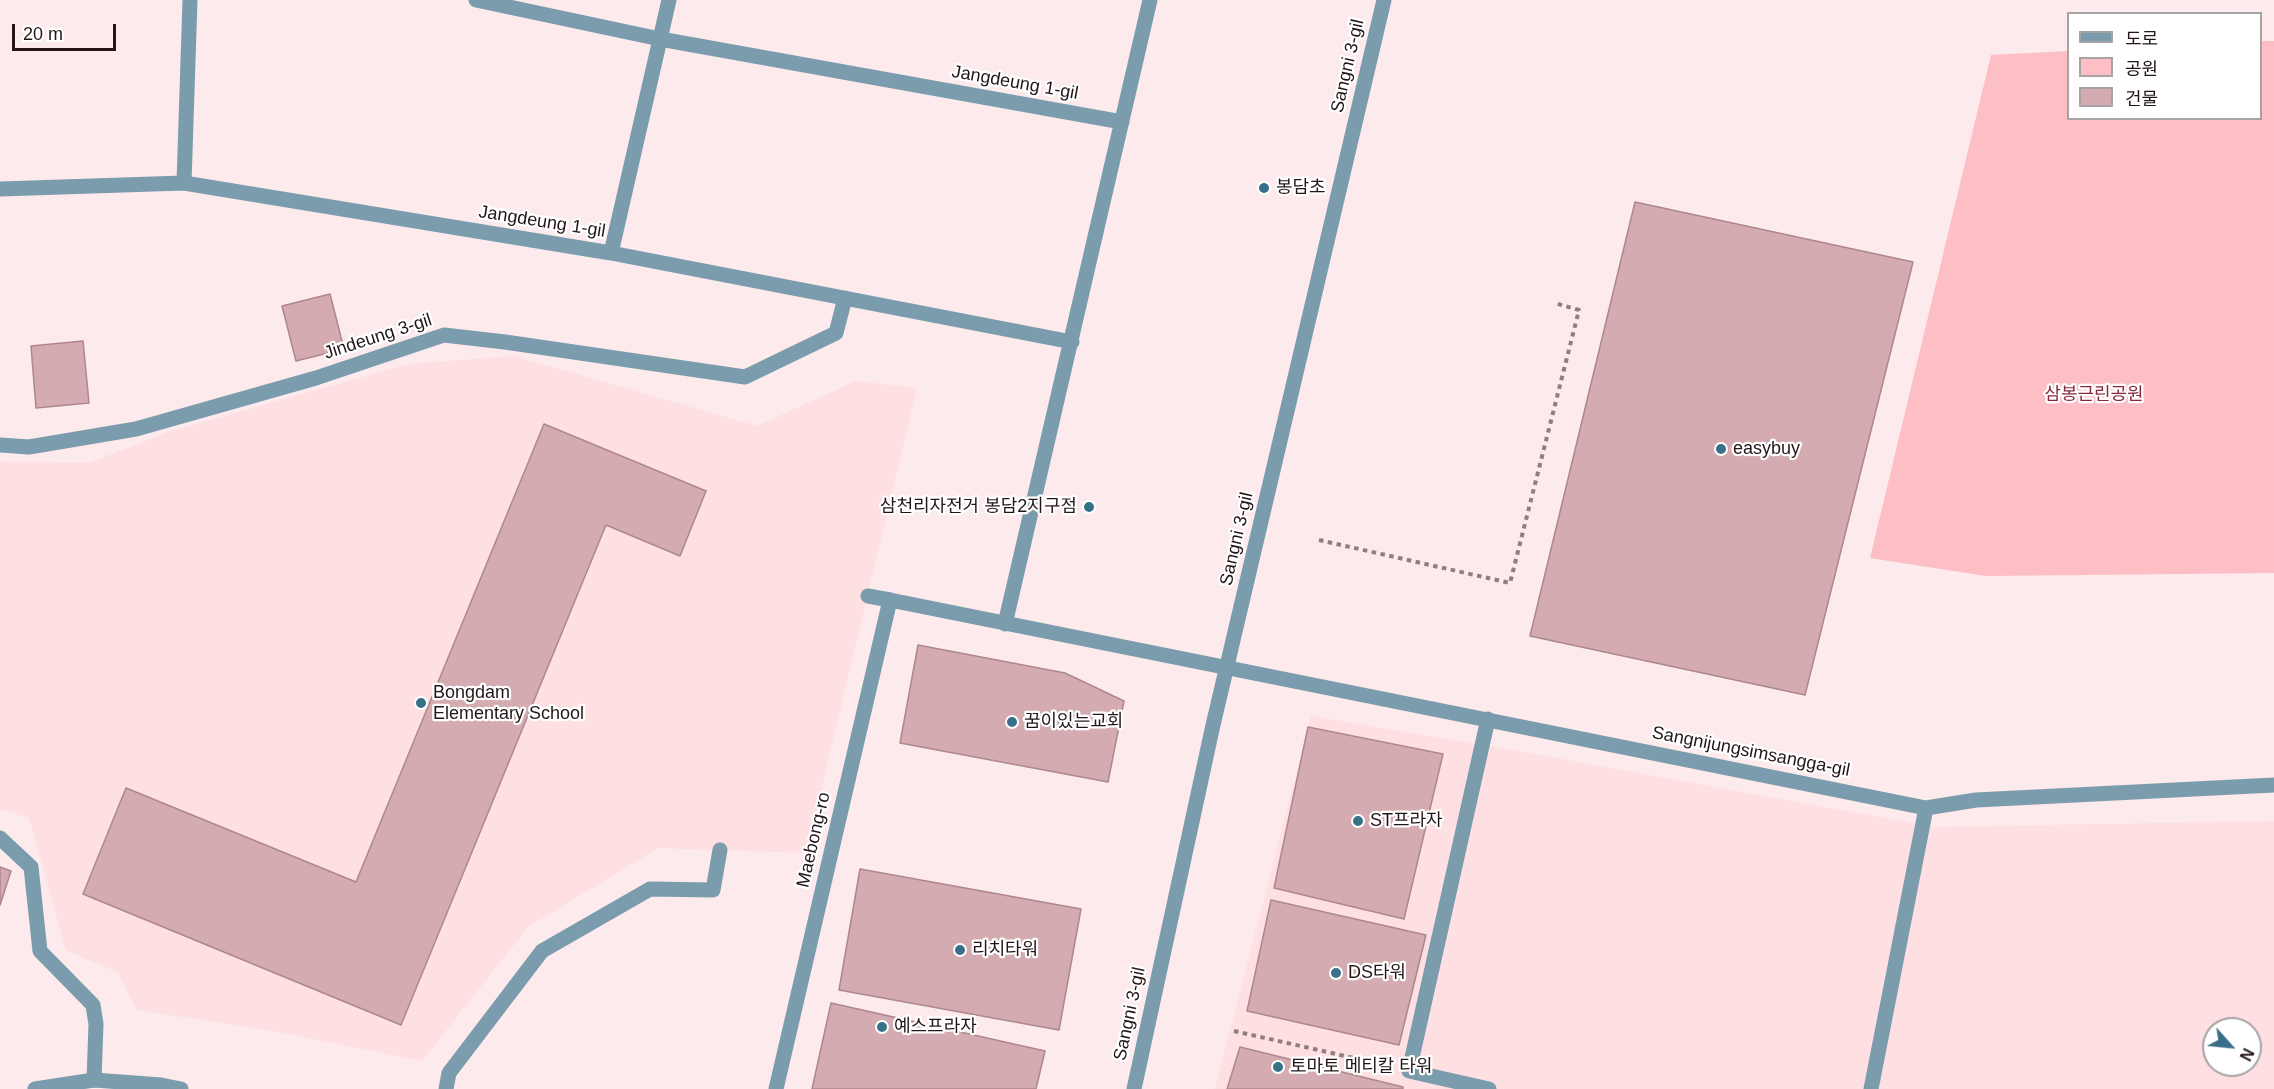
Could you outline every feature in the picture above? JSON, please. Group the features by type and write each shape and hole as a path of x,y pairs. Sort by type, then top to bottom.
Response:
{"street":[{"path":"184,183 190,0"},
{"name":"Jangdeung 1-gil","path":"476,0 660,39 1122,122"},
{"path":"611,253 669,0"},
{"path":"1005,624 1150,0"},
{"name":"Sangni 3-gil","path":"1134,1089 1227,666 1383,0"},
{"name":"Jangdeung 1-gil","path":"0,189 184,183 611,253 1072,342"},
{"name":"Jindeung 3-gil","path":"0,445 29,447 136,429 316,378 444,335 746,377 836,333 845,298"},
{"name":"Sangnijungsimsangga-gil","path":"868,596 1488,718 1926,808 1976,800 2274,785"},
{"name":"Maebong-ro","path":"776,1089 890,600"},
{"path":"1488,718 1409,1071 1489,1089"},
{"path":"1871,1089 1926,808"},
{"path":"0,838 31,867 40,951 93,1005 96,1024 94,1080"},
{"path":"446,1089 449,1073 542,951 650,889 713,890 720,850"},
{"path":"34,1089 94,1080 161,1084 181,1089"}],"path":[{"path":"1319,540 1510,583 1580,310 1555,303"},
{"path":"1234,1030 1409,1071"}],"shaded area":[{"name":"Bongdam Elementary School","path":"514,356 757,426 856,381 917,388 806,853 658,848 528,927 422,1061 274,1031 137,1010 117,972 66,950 29,818 0,809 0,462 89,463 171,431 409,364"},
{"path":"1311,716 1507,749 1934,827 2274,821 2274,1089 1215,1089"}],"green space":[{"name":"삼봉근린공원","path":"2262,41 2274,41 2274,573 1986,576 1870,558 1991,55 2067,51 2067,120 2262,120"}],"building":[{"name":"easybuy","path":"1635,202 1913,262 1805,695 1530,636"},
{"path":"330,294 344,349 296,361 282,306"},
{"path":"83,341 89,403 36,408 31,346"},
{"path":"544,424 706,491 680,556 606,525 401,1025 83,894 126,788 356,882"},
{"name":"꿈이있는교회","path":"918,645 1065,673 1124,701 1108,782 900,743"},
{"name":"ST프라자","path":"1308,727 1443,754 1404,919 1274,888"},
{"path":"0,867 11,871 0,905"},
{"name":"리치타워","path":"860,869 1081,909 1059,1030 839,990"},
{"name":"DS타워","path":"1271,900 1426,935 1399,1045 1247,1011"},
{"name":"예스프라자","path":"831,1003 1045,1051 1036,1089 812,1089"},
{"name":"토마토 메티칼 타워","path":"1240,1047 1403,1087 1403,1089 1227,1089"}],"place":[{"name":"봉담초","path":"1264,188"},
{"name":"easybuy","path":"1721,449"},
{"name":"삼천리자전거 봉담2지구점","path":"1089,507"},
{"name":"Bongdam Elementary School","path":"421,703"},
{"name":"꿈이있는교회","path":"1012,722"},
{"name":"ST프라자","path":"1358,821"},
{"name":"리치타워","path":"960,950"},
{"name":"DS타워","path":"1336,973"},
{"name":"예스프라자","path":"882,1027"},
{"name":"토마토 메티칼 타워","path":"1278,1067"}]}
